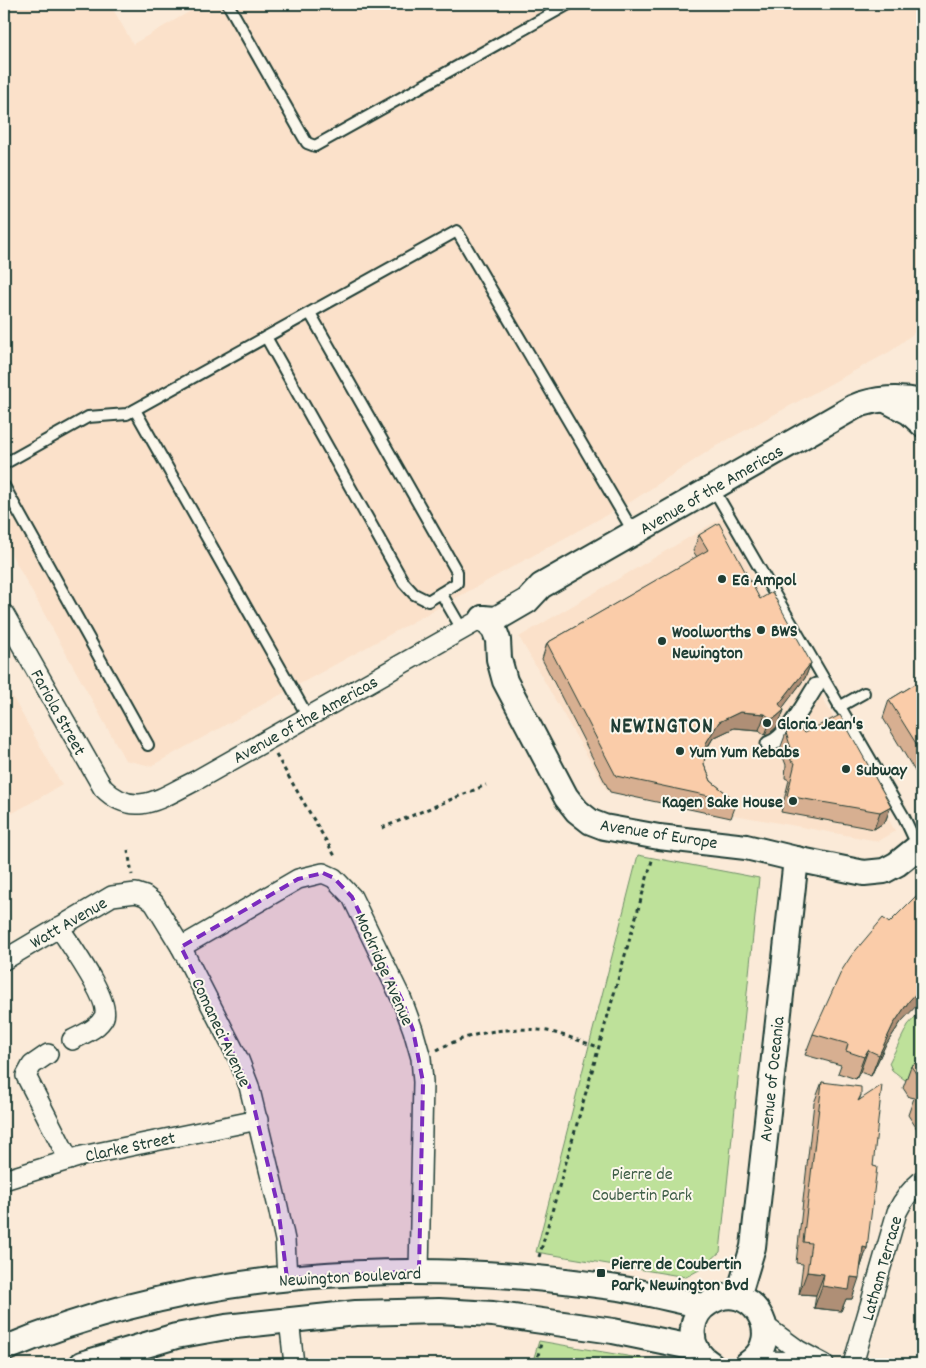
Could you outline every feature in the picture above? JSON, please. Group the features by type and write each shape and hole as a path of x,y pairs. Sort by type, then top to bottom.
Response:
{"street":[{"name":"Avenue of the Americas","path":"483,618 496,619 512,610 527,601 541,586 854,407 868,401 885,399 922,402"},
{"path":"885,399 909,412 922,424"},
{"name":"Avenue of the Americas","path":"122,803 136,805 150,803 195,781 463,631 483,618 497,604 504,600 528,587 541,586"},
{"path":"498,640 512,610"},
{"name":"Fariola Street","path":"4,614 94,774 103,788 113,798 122,803"},
{"name":"Avenue of Europe","path":"483,618 494,629 498,640 499,659 505,681 566,797 577,811 591,822 604,827 658,837 746,847 864,873 884,871 897,864 920,846"},
{"path":"769,744 775,743 784,734 816,686"},
{"name":"Avenue of Oceania","path":"738,1297 753,1247 796,859"},
{"name":"Mockridge Avenue","path":"181,947 298,879 323,874 334,878 352,896 398,991 413,1030 421,1058 424,1082 419,1271"},
{"name":"Watt Avenue","path":"4,960 112,896 136,893"},
{"name":"Comaneci Avenue","path":"136,893 145,896 154,904 181,947 239,1060 249,1086 258,1120 284,1240 287,1278"},
{"path":"59,927 84,964 102,999 105,1015 100,1023 72,1040"},
{"path":"48,1054 32,1065 26,1076 69,1160"},
{"name":"Clarke Street","path":"4,1180 82,1156 258,1120"},
{"name":"Latham Terrace","path":"854,1364 897,1212 912,1188 922,1180"},
{"name":"Newington Boulevard","path":"4,1348 90,1317 176,1295 217,1287 287,1278 342,1274 419,1271 482,1273 612,1287 704,1306"},
{"path":"703,1359 692,1337 696,1315 704,1306 720,1297 738,1297 758,1311 765,1326 763,1346 749,1363"},
{"name":"Newington Boulevard","path":"82,1364 176,1336 226,1327 356,1312 439,1311 493,1314 613,1331 703,1359"},
{"path":"289,1320 294,1364"},
{"path":"765,1326 821,1363"},
{"path":"749,1363 821,1363"}],"lane":[{"path":"228,4 307,143 315,146 569,4"},
{"path":"4,464 88,417 128,414 457,231 634,533"},
{"path":"266,337 404,583 414,594 428,601 457,583 457,572 310,313"},
{"path":"135,410 308,717"},
{"path":"4,486 148,745"},
{"path":"713,488 920,846"},
{"path":"441,593 463,631"},
{"path":"839,707 864,693"}],"path":[{"path":"268,740 334,856"},
{"path":"382,828 486,785"},
{"path":"539,1257 658,837"},
{"path":"128,850 136,893"},
{"path":"421,1058 450,1043 494,1030 540,1030 599,1047"},
{"path":"536,1364 542,1340"}],"highlighted area":[{"path":"323,873 334,878 352,897 402,1000 413,1030 423,1082 419,1271 287,1278 278,1207 249,1086 181,947 298,879"}],"shaded area":[{"path":"4,4 110,4 133,44 203,4 922,4 922,333 919,329 891,351 716,446 632,501 151,766 125,760 4,541"},
{"path":"722,518 895,831 878,841 608,792 519,637"},
{"path":"4,682 62,785 4,818"}],"green space":[{"name":"Pierre de Coubertin Park","path":"638,855 759,878 720,1252 701,1269 686,1277 536,1252"},
{"path":"922,1009 922,1067 905,1080 892,1070 889,1063 908,1025"},
{"path":"539,1341 662,1362 668,1364 532,1364"}],"building":[{"path":"719,523 760,599 772,592 811,663 779,704 784,710 776,717 771,719 765,714 740,712 719,722 706,743 704,764 711,781 737,802 616,776 547,643 708,550 699,535"},
{"path":"922,680 922,753 889,700"},
{"path":"840,715 891,806 880,812 787,796 795,763 791,761 791,748 786,733 796,724 804,733"},
{"path":"922,890 922,987 909,1001 893,1025 879,1055 868,1050 864,1057 846,1051 848,1044 813,1034 842,970 851,956 883,918 889,923"},
{"path":"922,1059 922,1077 917,1075 911,1066"},
{"path":"822,1082 861,1087 861,1095 858,1101 882,1085 873,1166 877,1167 867,1248 863,1247 859,1278 851,1277 849,1290 822,1286 824,1274 807,1272 811,1243 803,1242"},
{"path":"916,1094 922,1094 922,1103"}],"place":[{"name":"EG Ampol","path":"722,579"},
{"name":"BWS","path":"761,630"},
{"name":"Woolworths Newington","path":"662,641"},
{"name":"Gloria Jean's","path":"767,723"},
{"name":"Yum Yum Kebabs","path":"680,751"},
{"name":"Subway","path":"846,769"},
{"name":"Kagen Sake House","path":"793,801"},
{"name":"Pierre de Coubertin Park, Newington Bvd","path":"601,1273"}],"district":[{"name":"NEWINGTON","path":"662,724"}]}
